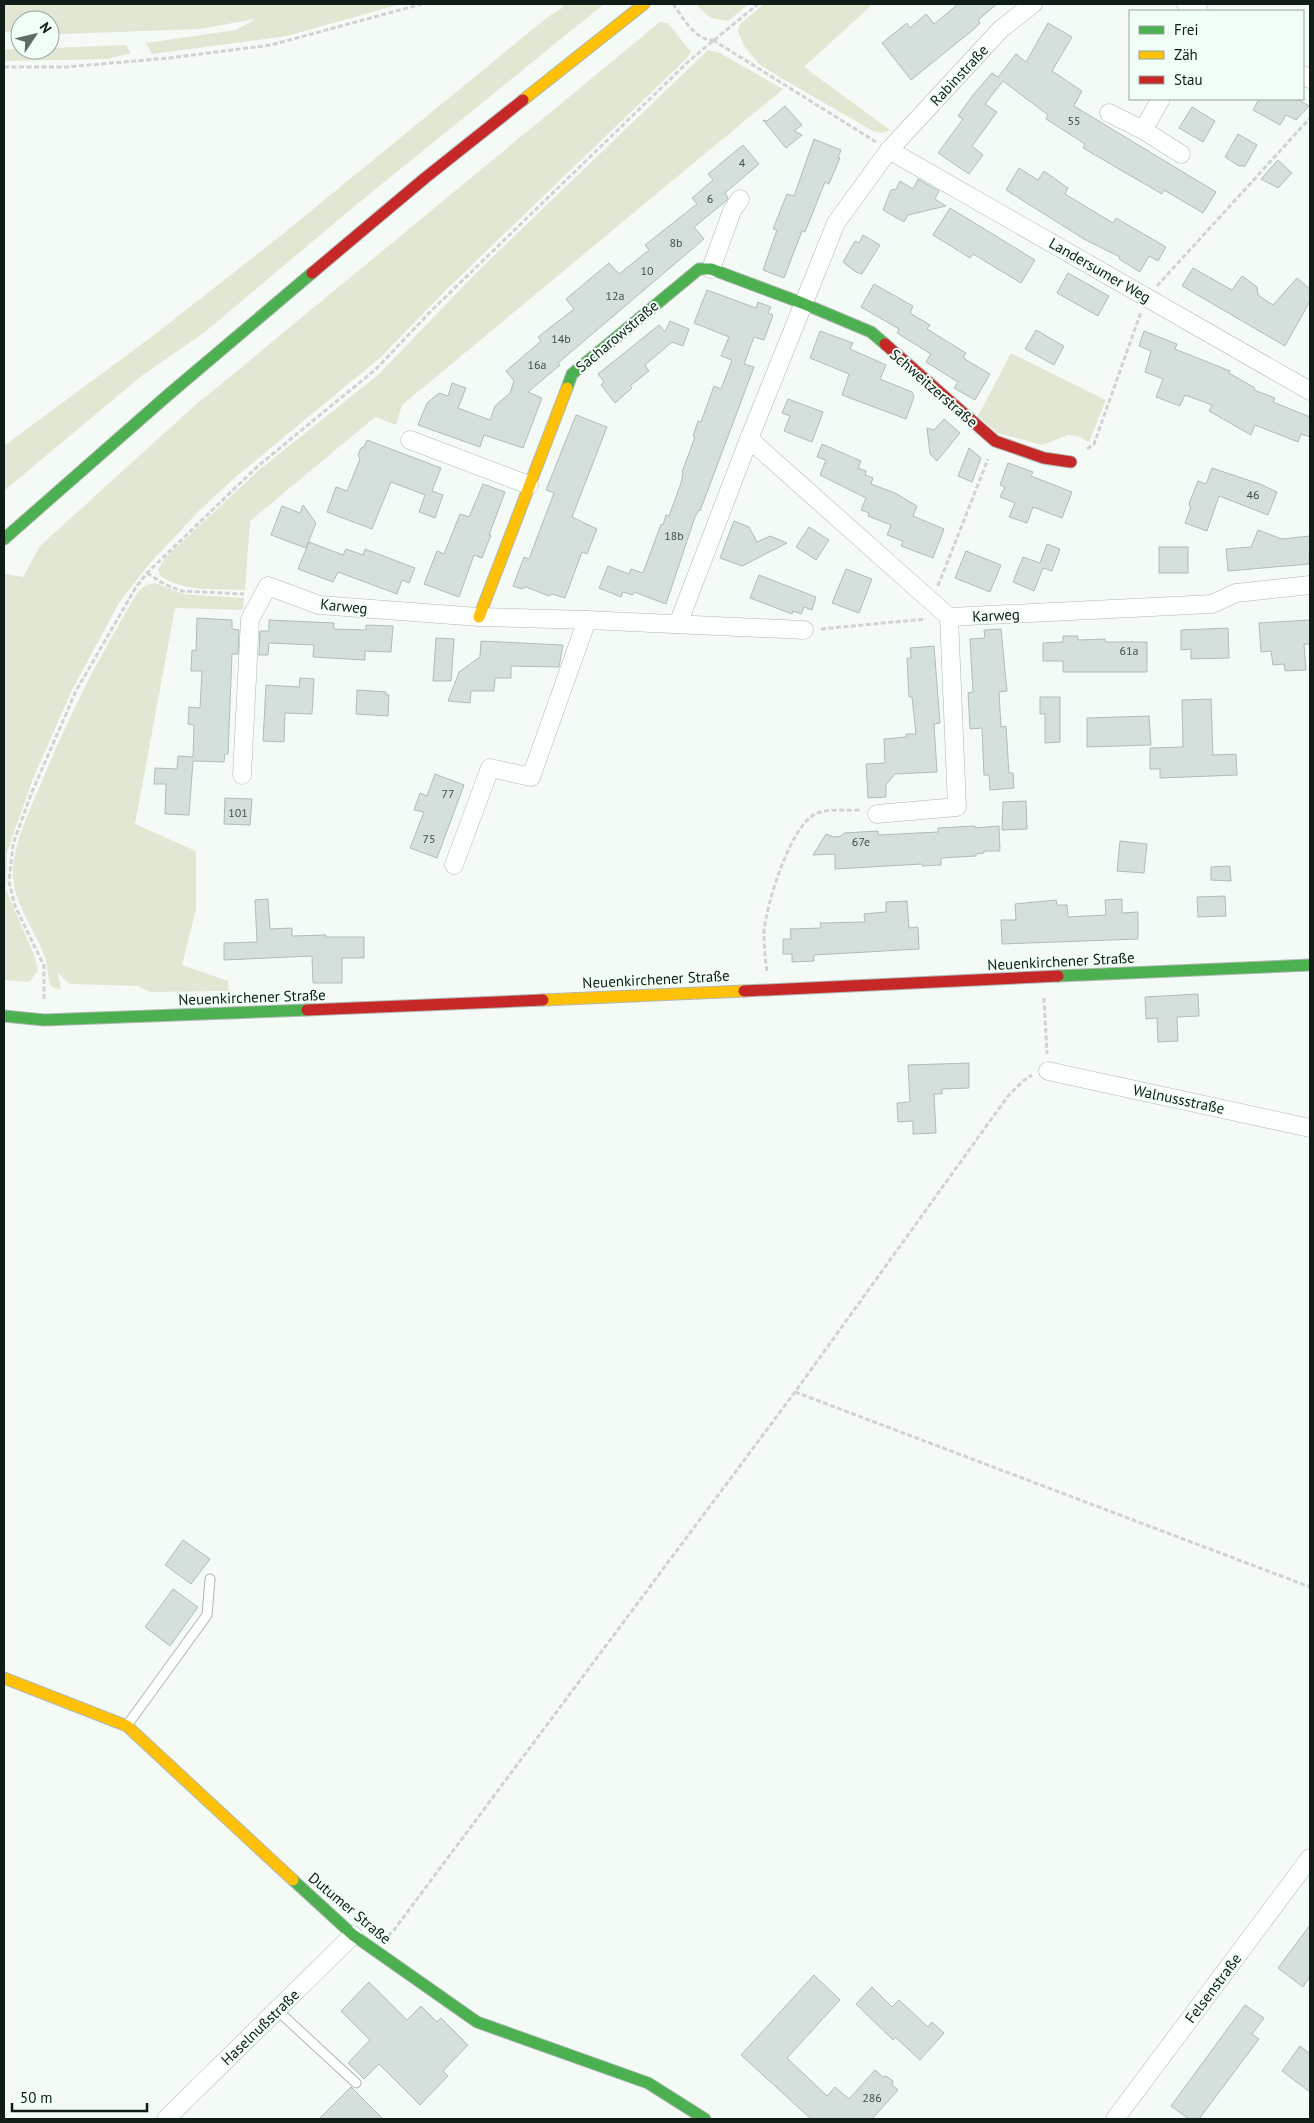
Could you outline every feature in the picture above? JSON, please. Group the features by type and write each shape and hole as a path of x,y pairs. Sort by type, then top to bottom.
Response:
{"main road":[{"path":"4,539 168,395 425,178 644,4"},
{"path":"711,268 802,303"},
{"name":"Sacharowstraße","path":"479,617 572,374 699,269 711,268"},
{"name":"Schweitzerstraße","path":"802,303 871,332 944,399 995,441 1044,458 1071,462"},
{"name":"Neuenkirchener Straße","path":"4,1016 44,1020 409,1006 1310,964"},
{"name":"Dutumer Straße","path":"4,1678 20,1682 127,1726 353,1935 477,2022 648,2083 705,2119"}],"street":[{"name":"Rabinstraße","path":"889,150 1001,29 1033,4"},
{"path":"1186,4 1197,10"},
{"path":"1143,130 1161,100"},
{"path":"1109,113 1143,130 1181,154"},
{"name":"Landersumer Weg","path":"889,150 1310,391"},
{"path":"678,624 802,303 836,222 889,150"},
{"path":"711,268 732,211 740,199"},
{"path":"749,439 949,617 957,807 877,814"},
{"path":"410,440 530,485"},
{"path":"242,775 250,619 268,586"},
{"name":"Karweg","path":"268,586 319,605 479,617 804,630"},
{"name":"Karweg","path":"949,617 1212,604 1236,593 1310,586"},
{"path":"454,865 490,768 530,776 587,620"},
{"name":"Walnussstraße","path":"1048,1071 1310,1128"},
{"name":"Felsenstraße","path":"1115,2119 1310,1858"},
{"name":"Haselnußstraße","path":"166,2119 353,1935"}],"lane":[{"path":"127,1726 207,1615 210,1579"},
{"path":"277,2010 356,2083"}],"path":[{"path":"4,67 67,67 169,58 271,45 422,4"},
{"path":"673,4 697,35 704,40 713,40 889,150"},
{"path":"44,1020 44,966 15,906 9,882 13,844 32,792 76,692 136,587 147,573 258,466 376,369 440,303 713,40 758,4"},
{"path":"1071,462 1094,444 1146,297 1310,118"},
{"path":"932,603 995,441"},
{"path":"147,573 164,584 181,591 241,595 268,586"},
{"path":"804,630 949,617"},
{"path":"768,989 764,931 781,868 797,834 805,822 816,813 870,810 877,814"},
{"path":"368,1947 380,1942 394,1930 795,1392 1008,1096 1023,1081 1037,1072 1048,1071 1043,977"},
{"path":"795,1392 1310,1586"}],"green space":[{"path":"4,4 401,4 287,36 152,54 146,43 236,30 255,19 200,29 60,34 60,10 10,10 10,32 4,32"},
{"path":"563,4 604,4 351,209 205,332 140,377 4,491 4,446 154,335 284,233 549,16 562,8"},
{"path":"695,4 749,4 728,21 711,18"},
{"path":"764,4 873,4 804,67 890,130 882,133 873,131 759,64 744,46 738,31 740,24"},
{"path":"660,22 668,23 691,52 686,59 448,288 381,357 232,480 198,512 151,562 120,601 72,690 33,779 7,852 6,890 35,957 38,971 29,982 4,980 5,574 23,577 40,546 192,408"},
{"path":"126,45 131,53 108,59 60,60 60,48"},
{"path":"4,49 10,49 10,60 56,60 4,61"},
{"path":"708,50 720,53 783,89 402,405 396,425 375,417 250,521 245,590 190,587 179,585 160,576 158,569 166,557 260,469 378,375 480,269"},
{"path":"1011,353 1106,400 1089,442 1077,436 1068,435 1042,445 997,433 978,416"},
{"path":"155,583 183,594 244,598 243,610 175,608 135,824 196,851 196,909 182,965 228,981 229,991 150,992 138,986 70,984 58,973 61,990 51,986 45,957 19,903 13,880 14,858 27,816 50,761 97,664 137,593 146,585"}],"building":[{"path":"958,4 997,4 978,20 980,23 974,29 911,80 882,43 907,23 910,28 926,14 934,24"},
{"path":"1048,23 1072,37 1052,71 1082,91 1074,106 1216,192 1203,213 1164,190 1162,194 1083,148 1085,144 1046,119 1048,115 1003,81 985,104 997,112 972,146 983,155 969,174 938,153 963,119 958,116 973,95 992,73 998,77 1016,54 1026,62"},
{"path":"1258,100 1299,100 1309,106 1296,120 1286,115 1280,125 1253,110"},
{"path":"785,106 802,125 794,131 802,135 786,148 763,120 767,121"},
{"path":"1192,107 1215,121 1203,142 1179,128"},
{"path":"1238,134 1257,145 1245,166 1239,166 1225,157"},
{"path":"814,139 841,150 838,158 840,158 829,184 825,182 805,232 802,231 784,278 763,270 777,230 773,229 787,194 794,196"},
{"path":"743,145 759,164 725,193 728,198 726,201 694,227 704,239 558,363 560,365 528,392 542,398 523,448 484,435 480,447 418,425 427,403 439,393 448,396 452,383 466,388 458,408 490,420 495,406 510,393 514,381 506,371 541,341 538,337 574,309 566,299 609,263 619,274 649,250 645,245 697,204 692,198 713,180 708,174"},
{"path":"1278,160 1292,173 1278,188 1261,179"},
{"path":"1019,168 1038,180 1044,171 1068,188 1065,194 1113,223 1116,218 1166,247 1158,261 1149,256 1140,272 1119,259 1120,257 1084,239 1006,190"},
{"path":"918,179 939,191 935,199 946,206 908,215 904,222 883,210 891,190 896,189 900,181 913,189"},
{"path":"950,208 1035,260 1021,283 973,254 970,258 933,235"},
{"path":"863,235 880,245 862,274 856,272 843,262 855,241 859,243"},
{"path":"1193,268 1232,290 1242,276 1257,287 1258,295 1273,305 1297,278 1310,289 1310,301 1285,346 1182,286"},
{"path":"1068,273 1109,296 1098,316 1057,293"},
{"path":"874,284 913,306 910,313 930,325 927,329 966,353 963,358 990,374 975,400 954,388 958,382 926,362 931,354 897,333 899,329 861,307"},
{"path":"707,290 756,308 758,302 771,307 768,313 773,315 764,340 754,337 744,364 754,367 700,511 695,517 666,604 634,592 633,595 623,592 621,597 599,588 608,566 629,574 631,569 643,573 661,524 663,525 666,515 669,516 681,483 682,472 695,437 693,436 698,421 701,422 714,386 721,389 732,360 721,356 729,337 694,323"},
{"path":"670,321 689,329 683,346 672,342 645,365 649,371 630,386 632,388 615,403 601,385 604,382 598,374 659,325 665,332"},
{"path":"1036,330 1064,346 1054,365 1025,349"},
{"path":"820,331 853,343 850,349 886,365 880,379 912,392 914,397 906,419 842,395 849,374 810,358"},
{"path":"1144,331 1177,344 1175,349 1230,371 1229,373 1255,388 1254,390 1275,398 1273,402 1310,417 1310,437 1301,434 1298,442 1255,425 1251,435 1209,411 1212,405 1185,395 1180,406 1156,397 1163,379 1145,372 1151,351 1139,346"},
{"path":"788,399 823,412 812,442 784,431 790,416 782,413"},
{"path":"576,415 607,427 572,517 597,529 587,554 582,552 565,598 552,594 549,596 526,587 522,589 513,586 524,557 529,559 554,493 546,490"},
{"path":"944,419 960,433 937,461 930,454 927,428 934,430"},
{"path":"367,440 441,468 432,491 443,495 435,518 419,512 425,495 391,482 372,529 327,512 336,487 347,491 360,459 358,455"},
{"path":"822,444 861,461 858,468 866,471 865,475 873,478 871,484 895,493 917,506 913,516 944,529 933,558 901,546 903,541 887,535 891,525 868,516 869,513 861,510 866,498 820,475 826,460 817,457"},
{"path":"969,448 981,458 972,482 958,476"},
{"path":"1008,463 1033,472 1031,476 1072,492 1062,518 1033,507 1027,523 1009,517 1015,503 1000,497 1005,487 1000,485"},
{"path":"1212,468 1260,484 1277,492 1268,515 1219,496 1207,531 1185,523 1191,507 1189,506 1190,501 1198,481 1206,484"},
{"path":"483,484 505,492 482,558 474,555 459,597 424,584 437,551 444,554 460,514 469,517"},
{"path":"303,505 316,523 306,548 271,535 282,506 300,513"},
{"path":"734,521 749,527 757,542 770,536 787,543 742,566 720,558"},
{"path":"809,527 829,540 816,560 796,547"},
{"path":"1258,530 1282,539 1310,536 1309,564 1228,571 1226,549 1251,547"},
{"path":"309,542 343,555 346,549 363,555 365,549 415,568 409,583 402,580 397,594 338,572 333,582 298,569"},
{"path":"1047,544 1060,549 1052,571 1043,568 1034,591 1013,582 1023,557 1040,563"},
{"path":"1159,547 1188,547 1188,573 1159,573"},
{"path":"966,551 1001,565 990,592 955,578"},
{"path":"846,569 872,579 859,613 832,603"},
{"path":"759,575 816,597 812,610 804,607 801,614 793,611 792,614 750,598"},
{"path":"197,618 232,620 232,629 239,630 238,654 232,654 228,754 225,754 224,762 193,761 189,815 165,814 166,784 154,784 155,768 177,769 178,756 193,757 194,725 188,724 189,707 200,708 202,671 191,671 192,650 196,651"},
{"path":"269,620 334,623 334,629 366,630 366,625 393,626 391,652 365,651 365,660 313,657 314,645 269,643 268,655 259,655 260,631 269,631"},
{"path":"1310,620 1310,644 1304,644 1306,670 1285,671 1284,664 1273,665 1271,651 1261,652 1259,623"},
{"path":"1228,628 1229,658 1191,659 1191,649 1181,650 1181,630"},
{"path":"1001,629 1007,691 999,692 1001,727 1006,726 1009,773 1013,773 1014,788 990,790 989,775 984,775 982,728 970,729 968,693 973,692 970,639 985,638 984,630"},
{"path":"1063,636 1078,636 1078,640 1105,639 1105,642 1147,642 1147,672 1063,672 1063,661 1043,661 1043,643 1063,642"},
{"path":"436,638 454,639 451,681 433,681"},
{"path":"481,641 563,645 559,667 511,666 511,678 495,678 494,691 471,691 470,703 448,701 459,672 480,657"},
{"path":"934,646 940,723 934,724 937,772 895,774 886,785 886,797 868,798 866,764 885,763 884,739 906,737 906,734 916,734 912,697 909,697 907,658 911,658 910,648"},
{"path":"300,678 314,679 312,714 285,713 284,742 263,741 266,685 299,687"},
{"path":"357,690 386,692 386,695 389,695 388,716 356,714"},
{"path":"1040,697 1060,697 1060,742 1045,743 1045,714 1040,714"},
{"path":"1211,699 1213,755 1236,754 1237,775 1160,778 1160,769 1150,769 1150,748 1183,747 1182,700"},
{"path":"1149,716 1151,745 1087,747 1087,718"},
{"path":"435,774 464,785 437,858 410,848 424,812 414,810 420,793 427,796"},
{"path":"225,798 252,799 250,825 224,824"},
{"path":"1026,801 1027,829 1002,830 1003,802"},
{"path":"975,826 975,828 999,826 1000,851 984,851 984,853 976,854 976,856 941,858 941,865 922,866 922,864 835,869 835,854 813,855 826,834 834,837 841,836 844,833 878,831 878,835 938,832 938,828"},
{"path":"1120,841 1147,844 1144,873 1117,871"},
{"path":"1230,866 1231,881 1211,880 1211,867"},
{"path":"1225,896 1226,916 1198,917 1197,897"},
{"path":"268,899 270,929 292,928 292,936 364,937 364,958 342,958 342,983 313,983 312,956 224,960 224,943 257,942 255,900"},
{"path":"1122,899 1122,913 1138,912 1138,939 1002,944 1001,920 1016,920 1015,904 1056,900 1057,905 1067,905 1068,917 1106,915 1105,900"},
{"path":"907,901 909,928 918,927 919,949 814,955 814,961 792,962 792,954 783,954 783,939 791,939 790,929 821,928 820,923 865,922 864,914 886,912 886,902"},
{"path":"1198,994 1199,1016 1177,1017 1178,1041 1158,1042 1157,1018 1146,1019 1145,997"},
{"path":"969,1063 969,1088 942,1089 942,1094 934,1094 936,1133 913,1134 913,1121 898,1122 897,1103 910,1102 908,1065"},
{"path":"183,1540 210,1559 191,1584 165,1565"},
{"path":"173,1589 198,1607 170,1646 145,1627"},
{"path":"1310,1925 1310,1976 1303,1987 1278,1968"},
{"path":"814,1975 840,2000 787,2058 827,2096 835,2087 849,2099 875,2070 883,2077 886,2076 893,2081 892,2085 898,2090 872,2119 811,2119 741,2055"},
{"path":"369,1982 407,2020 421,2006 437,2022 441,2018 468,2045 443,2071 448,2076 420,2105 379,2064 364,2079 348,2063 370,2040 341,2011"},
{"path":"872,1987 892,2007 899,2000 928,2027 932,2022 944,2033 920,2060 895,2037 893,2040 856,2004"},
{"path":"1245,2005 1264,2018 1252,2034 1259,2039 1199,2119 1189,2119 1171,2106"},
{"path":"1300,2046 1310,2054 1310,2092 1282,2071"},
{"path":"351,2087 383,2119 319,2119"}],"traffic: fast":[{"path":"567,388 572,374 699,269 711,269 802,303 871,332 885,344"},
{"path":"4,539 168,395 312,273"},
{"path":"1058,976 1310,965"},
{"path":"4,1016 44,1020 307,1010"},
{"path":"293,1880 353,1935 477,2022 648,2083 705,2119"}],"traffic: slow":[{"path":"523,100 644,4"},
{"path":"479,617 567,388"},
{"path":"543,1000 744,991"},
{"path":"4,1678 127,1726 293,1880"}],"traffic: jam":[{"path":"312,273 425,178 523,100"},
{"path":"885,344 995,441 1044,458 1071,462"},
{"path":"744,991 1058,976"},
{"path":"307,1010 543,1000"}]}
